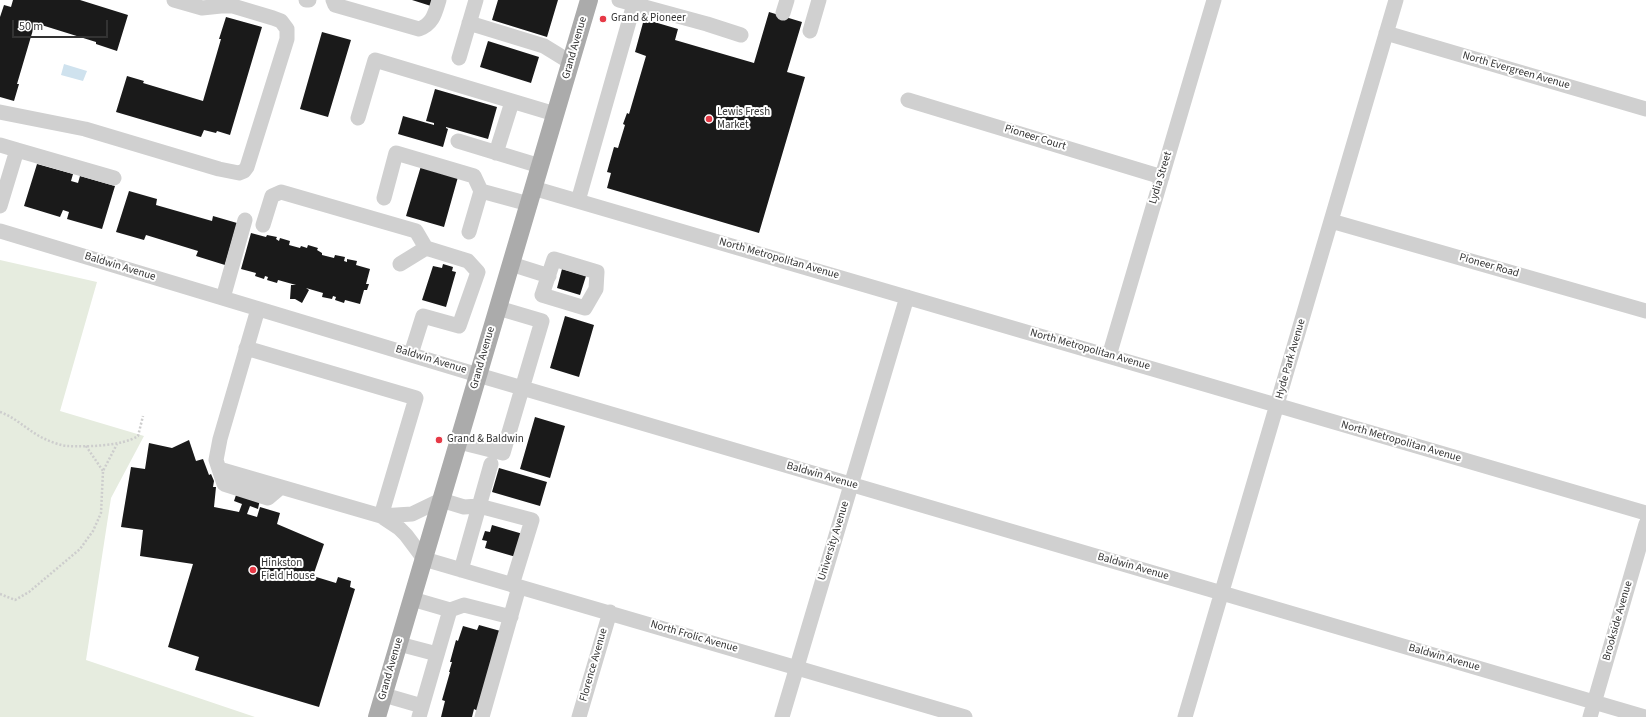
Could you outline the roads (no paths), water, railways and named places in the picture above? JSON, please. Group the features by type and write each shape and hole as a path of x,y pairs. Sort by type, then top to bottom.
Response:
{"main road":[{"name":"Grand Avenue","path":"377,717 589,0"}],"street":[{"path":"0,112 85,129 219,169 239,173 244,171 247,167 287,39 287,29 281,21 274,18 233,6 202,8 174,0"},
{"path":"333,0 335,5 419,29 427,26 433,19 438,0"},
{"path":"459,58 476,0"},
{"path":"619,0 742,35"},
{"path":"810,31 819,0"},
{"name":"Lydia Street","path":"1109,356 1214,0"},
{"name":"Hyde Park Avenue","path":"1186,717 1396,0"},
{"path":"578,200 634,4"},
{"path":"469,23 544,46 570,62"},
{"name":"North Evergreen Avenue","path":"1386,33 1646,109"},
{"path":"358,118 375,60 555,114"},
{"name":"Pioneer Court","path":"908,100 1162,177"},
{"path":"496,153 512,102"},
{"path":"458,141 540,166"},
{"path":"0,145 114,178"},
{"path":"0,206 17,150"},
{"path":"384,198 396,153 474,176 482,191 469,232"},
{"name":"North Metropolitan Avenue","path":"482,191 578,200 1646,514"},
{"path":"263,225 272,196 281,192 416,231 426,248 468,261 478,272 460,326 423,316 411,354"},
{"path":"223,298 245,220"},
{"name":"Pioneer Road","path":"1331,221 1646,311"},
{"name":"Baldwin Avenue","path":"0,231 478,375 1645,717"},
{"path":"400,264 426,248"},
{"path":"511,264 549,276"},
{"name":"University Avenue","path":"782,717 907,297"},
{"path":"258,308 216,460 219,468 381,516 406,534 424,559"},
{"path":"458,442 503,453 523,388 542,321 498,308"},
{"path":"246,348 416,398 381,516"},
{"path":"460,570 491,464"},
{"path":"381,516 412,514 441,500 464,507 479,506 532,520 516,586 511,617 482,717"},
{"name":"Brookside Avenue","path":"1590,717 1646,524"},
{"name":"North Frolic Avenue","path":"424,559 610,612 965,717"},
{"path":"412,600 450,610 464,604 511,617"},
{"path":"384,695 420,712 450,610"},
{"name":"Florence Avenue","path":"579,717 610,612"},
{"path":"399,644 437,654"}],"water":[{"path":"64,64 87,71 83,81 61,75"}],"place":[{"name":"Grand & Pioneer","path":"603,19"},
{"name":"Lewis Fresh Market","path":"709,119"},
{"name":"Grand & Baldwin","path":"439,440"},
{"name":"Hinkston Field House","path":"253,570"}]}
